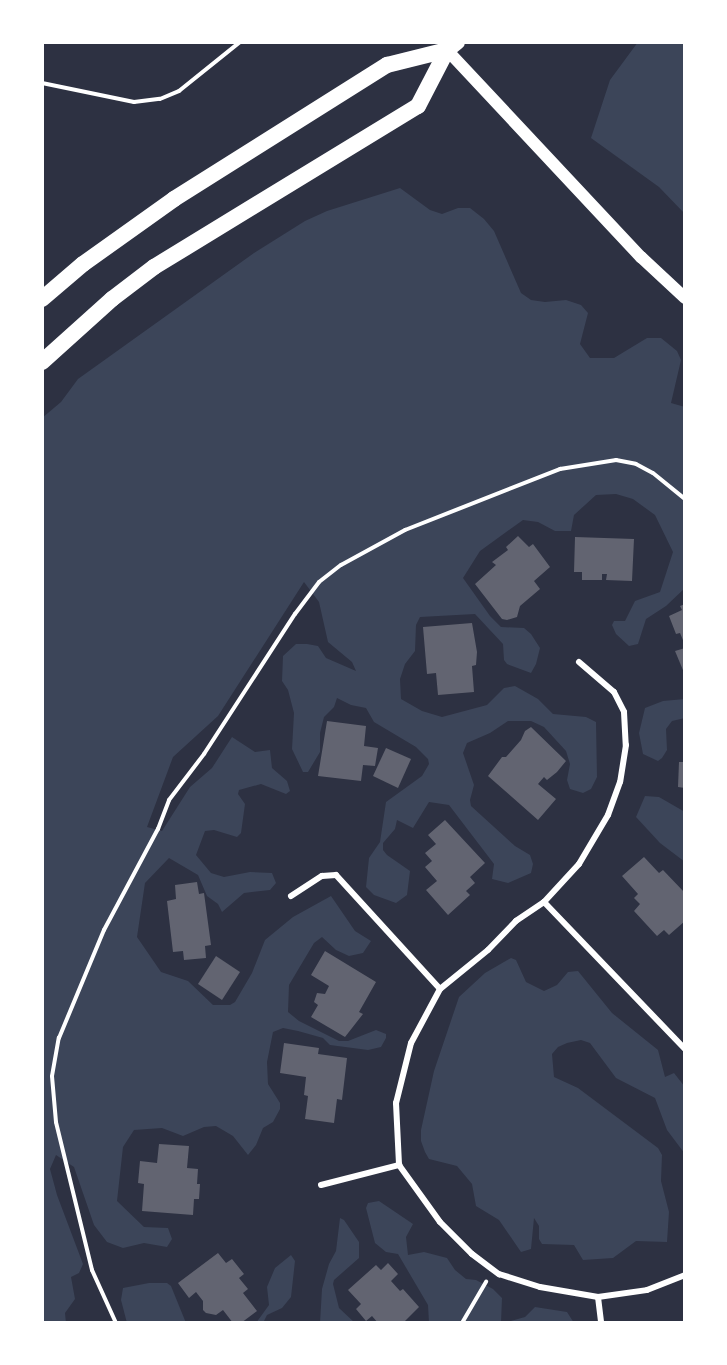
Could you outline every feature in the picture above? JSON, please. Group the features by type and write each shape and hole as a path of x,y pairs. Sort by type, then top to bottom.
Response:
{"highway":[{"path":"42,299 83,264 174,199 387,65 452,46"},
{"path":"42,362 112,299 154,267 418,106 452,46"}],"main road":[{"path":"452,46 641,257 685,298"}],"street":[{"path":"579,662 614,692 624,712 626,745 620,782 608,815 579,864 544,902 516,921 488,950 440,989 411,1043 396,1103 399,1165 440,1222 472,1254 499,1274 540,1287 598,1297 647,1290 685,1275"},
{"path":"291,896 322,876 336,875 393,934 440,989"},
{"path":"544,902 685,1049"},
{"path":"321,1185 399,1165"},
{"path":"598,1297 601,1323"}],"path":[{"path":"42,83 134,102 160,99 179,91 240,42"},
{"path":"116,1323 92,1270 56,1122 52,1076 58,1038 105,930 158,828 169,800 204,754 295,614 319,582 341,565 405,530 560,470 616,460 636,464 653,473 685,499"},
{"path":"462,1323 493,1270"}],"shaded area":[{"path":"638,42 685,42 685,214 659,187 591,138 610,80"},
{"path":"400,188 430,210 442,214 458,208 470,208 484,219 494,231 521,293 531,300 545,302 566,300 581,305 588,313 580,344 590,358 614,358 647,338 661,338 677,351 681,360 671,403 685,407 685,588 666,606 646,619 638,644 629,646 616,634 612,625 614,621 625,621 635,601 660,592 673,552 655,515 633,499 616,494 596,495 574,515 571,531 555,531 538,522 523,520 480,551 463,578 490,616 501,627 524,628 531,634 540,648 536,664 531,673 507,664 504,660 503,644 475,614 420,617 416,625 415,651 405,664 400,679 401,699 422,711 442,717 487,705 504,688 515,686 538,699 553,714 586,717 596,722 597,777 591,789 583,793 570,789 567,780 570,764 566,751 544,727 531,721 508,721 490,733 467,743 463,753 474,785 470,800 471,806 515,846 530,855 533,864 531,873 508,883 492,879 494,864 449,805 429,802 413,828 397,820 395,829 383,843 383,850 387,855 410,871 407,895 396,903 374,895 366,887 369,858 380,842 386,802 422,776 429,764 428,759 416,747 374,722 366,708 351,705 337,698 334,707 324,717 320,733 320,752 308,772 303,772 292,749 294,713 288,690 282,681 283,656 296,644 318,646 326,658 356,671 352,662 328,642 319,602 304,582 218,716 173,757 147,827 162,831 190,787 212,768 232,737 255,752 270,750 272,768 287,781 290,791 286,794 261,784 239,790 238,794 245,804 241,833 237,837 214,830 205,831 196,855 211,873 224,877 250,872 272,873 276,883 270,890 244,893 222,912 218,904 207,896 198,875 169,858 145,883 137,937 161,972 188,981 213,1005 230,1005 235,1002 252,973 265,940 293,917 331,896 355,931 371,941 363,953 349,956 336,950 322,937 314,943 289,985 288,1012 299,1021 339,1041 348,1041 376,1030 386,1034 386,1038 381,1047 368,1050 330,1045 323,1038 283,1028 273,1032 267,1062 268,1084 280,1103 280,1109 273,1122 263,1128 256,1145 248,1155 233,1136 216,1126 204,1127 183,1136 162,1128 134,1130 123,1147 117,1201 144,1227 168,1228 172,1239 167,1247 144,1243 123,1248 107,1242 94,1225 74,1167 56,1155 50,1169 57,1195 83,1264 79,1273 71,1277 75,1299 65,1313 66,1323 42,1323 42,418 61,402 78,379 254,253 305,221 327,211"},
{"path":"685,699 685,718 672,721 666,729 667,750 662,758 658,761 643,754 639,733 645,708 663,701"},
{"path":"645,796 659,797 685,812 685,862 660,843 636,817"},
{"path":"511,958 516,960 526,982 544,991 557,985 568,972 578,971 612,1013 658,1050 665,1077 674,1073 685,1087 685,1154 667,1130 655,1098 616,1078 590,1043 581,1040 567,1043 558,1047 552,1054 554,1077 578,1088 658,1148 662,1155 661,1181 669,1212 667,1242 636,1241 613,1258 583,1260 574,1245 542,1244 539,1239 539,1226 534,1218 531,1249 521,1252 499,1220 476,1206 472,1184 457,1166 429,1159 425,1152 421,1141 421,1130 434,1071 459,997 485,973"},
{"path":"379,1201 413,1224 406,1237 408,1255 424,1252 447,1258 455,1270 466,1279 476,1280 493,1289 502,1298 501,1323 429,1323 428,1305 398,1254 386,1252 375,1243 366,1208 368,1203"},
{"path":"340,1218 344,1220 359,1242 359,1258 334,1280 333,1284 339,1308 355,1323 320,1323 322,1289 329,1264 336,1251"},
{"path":"291,1255 295,1261 291,1297 282,1308 267,1315 263,1323 256,1323 269,1305 267,1287 275,1268"},
{"path":"149,1283 167,1283 171,1286 186,1323 127,1323 121,1300 123,1288"},
{"path":"535,1307 567,1312 574,1323 503,1323 525,1317"}],"building":[{"path":"518,536 529,547 533,544 550,567 534,581 540,589 520,606 517,617 507,620 502,619 475,584 496,565 492,562 508,550 506,547"},
{"path":"575,537 634,539 632,581 606,580 607,574 602,574 602,580 582,580 582,572 574,572"},
{"path":"685,604 685,645 680,633 676,634 669,616 682,610 680,606"},
{"path":"472,623 477,652 476,665 472,666 474,692 438,695 436,673 427,674 423,627"},
{"path":"685,648 685,675 675,651"},
{"path":"327,721 366,726 364,746 378,748 375,766 363,765 361,781 318,776"},
{"path":"531,727 566,761 557,772 547,780 544,777 538,784 556,799 538,820 488,776 502,757 506,757 521,740 525,731"},
{"path":"386,748 411,759 398,788 373,776"},
{"path":"679,762 685,762 685,788 678,787"},
{"path":"445,820 485,863 470,877 475,883 466,891 470,895 448,915 426,890 437,881 425,867 432,861 425,853 436,844 428,835"},
{"path":"644,857 659,873 663,870 685,893 685,921 669,935 664,930 657,936 634,911 640,904 634,898 638,894 622,876"},
{"path":"197,882 199,894 204,893 211,945 205,946 206,958 184,960 183,951 173,952 167,901 176,899 175,885"},
{"path":"325,951 376,982 359,1012 363,1014 345,1037 311,1017 318,1005 314,1002 317,993 325,994 329,986 311,975"},
{"path":"216,956 240,972 222,1000 198,984"},
{"path":"284,1043 319,1048 318,1054 347,1058 342,1100 337,1099 334,1123 305,1119 308,1096 304,1095 306,1077 280,1073"},
{"path":"159,1144 189,1146 187,1168 198,1169 197,1184 200,1184 199,1199 194,1199 193,1215 142,1211 144,1184 138,1183 140,1161 157,1163"},
{"path":"218,1253 226,1263 232,1259 244,1274 239,1278 248,1289 243,1293 257,1311 241,1323 233,1323 223,1310 216,1315 206,1313 203,1310 203,1301 196,1292 189,1298 178,1283"},
{"path":"388,1263 398,1274 391,1281 400,1291 403,1289 419,1307 403,1323 378,1323 372,1316 366,1321 356,1309 361,1304 348,1290 376,1265 381,1270"}]}
